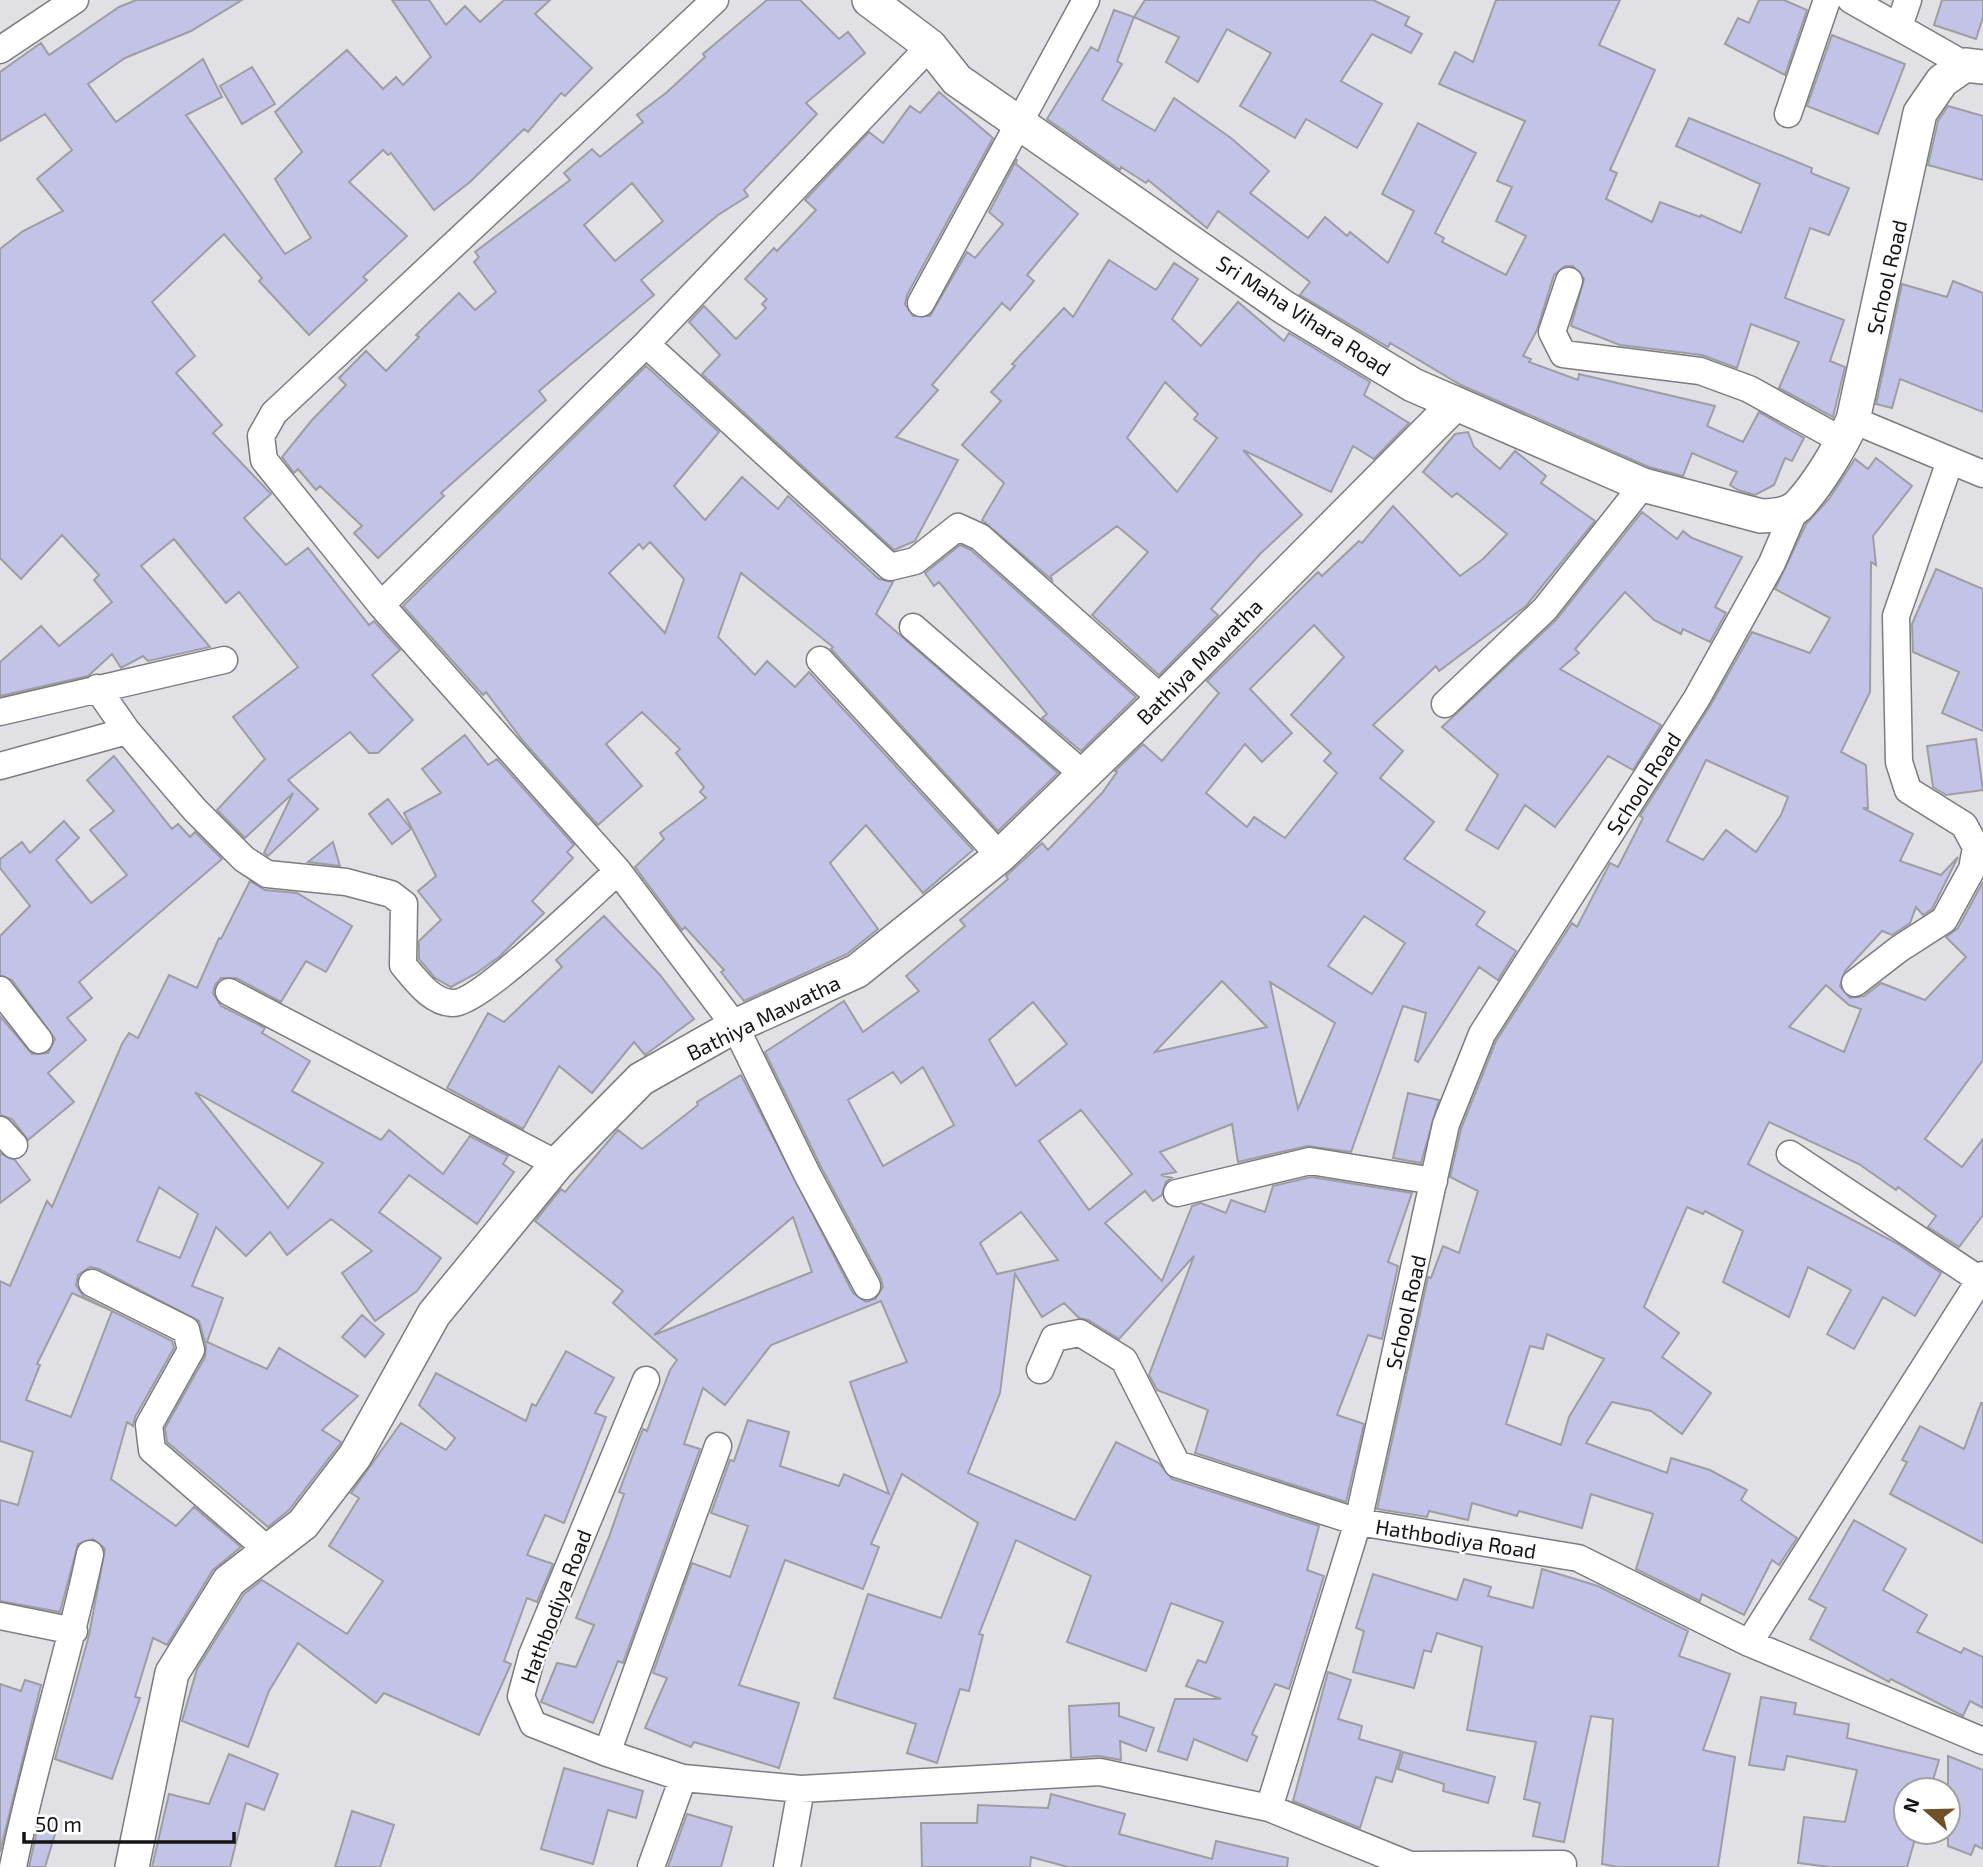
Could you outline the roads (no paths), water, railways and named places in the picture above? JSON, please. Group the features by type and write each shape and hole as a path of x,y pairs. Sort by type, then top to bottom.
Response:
{"street":[{"path":"0,50 75,0"},
{"path":"715,0 274,413 261,436 264,460 380,605 618,870 735,1026 807,1174 867,1286"},
{"name":"Sri Maha Vihara Road","path":"869,0 930,46 957,80 1285,308 1413,385 1643,485 1761,516 1777,515 1796,507"},
{"path":"921,303 1086,0"},
{"path":"1788,114 1827,0"},
{"path":"1851,0 1974,66"},
{"path":"1899,26 1908,0"},
{"path":"380,605 646,344 930,46"},
{"name":"School Road","path":"1358,1522 1446,1124 1482,1034 1697,698 1773,564 1796,507 1848,431 1920,113 1941,82 1974,66"},
{"path":"1569,281 1552,332 1563,354 1700,371 1848,431 1950,461 1983,474"},
{"path":"646,344 890,567 915,561 958,527 980,537 1162,699"},
{"name":"Bathiya Mawatha","path":"132,1867 172,1673 229,1581 303,1524 355,1456 434,1314 557,1164 641,1079 735,1026 857,971 999,856 1162,699 1455,404"},
{"path":"1855,984 1899,949 1944,920 1972,869 1976,847 1964,825 1908,790 1899,762 1896,616 1950,461"},
{"path":"1445,704 1545,609 1643,485"},
{"path":"913,627 1084,775"},
{"path":"0,712 224,660"},
{"path":"820,660 999,856"},
{"path":"97,688 127,731 195,810 244,859 267,874 346,882 391,894 404,904 403,965 434,998 451,1003 461,1002 497,979 618,870"},
{"path":"0,766 127,731"},
{"path":"0,990 39,1040"},
{"path":"229,992 557,1164"},
{"path":"1749,1643 1982,1278 1790,1154"},
{"path":"1177,1193 1310,1161 1434,1181"},
{"path":"92,1283 186,1331 191,1349 149,1425 152,1450 269,1551"},
{"path":"1040,1370 1054,1338 1080,1333 1124,1360 1177,1464 1358,1522"},
{"name":"Hathbodiya Road","path":"646,1380 531,1655 521,1696 533,1724 607,1754 683,1778 801,1789 1100,1772 1269,1808 1410,1866 1563,1864"},
{"path":"607,1754 719,1446"},
{"name":"Hathbodiya Road","path":"1269,1808 1358,1522 1578,1558 1749,1643 1983,1741"},
{"path":"13,1867 28,1795 74,1631 90,1554"},
{"path":"0,1616 74,1631"},
{"path":"651,1867 683,1778"},
{"path":"787,1867 801,1789"}]}
